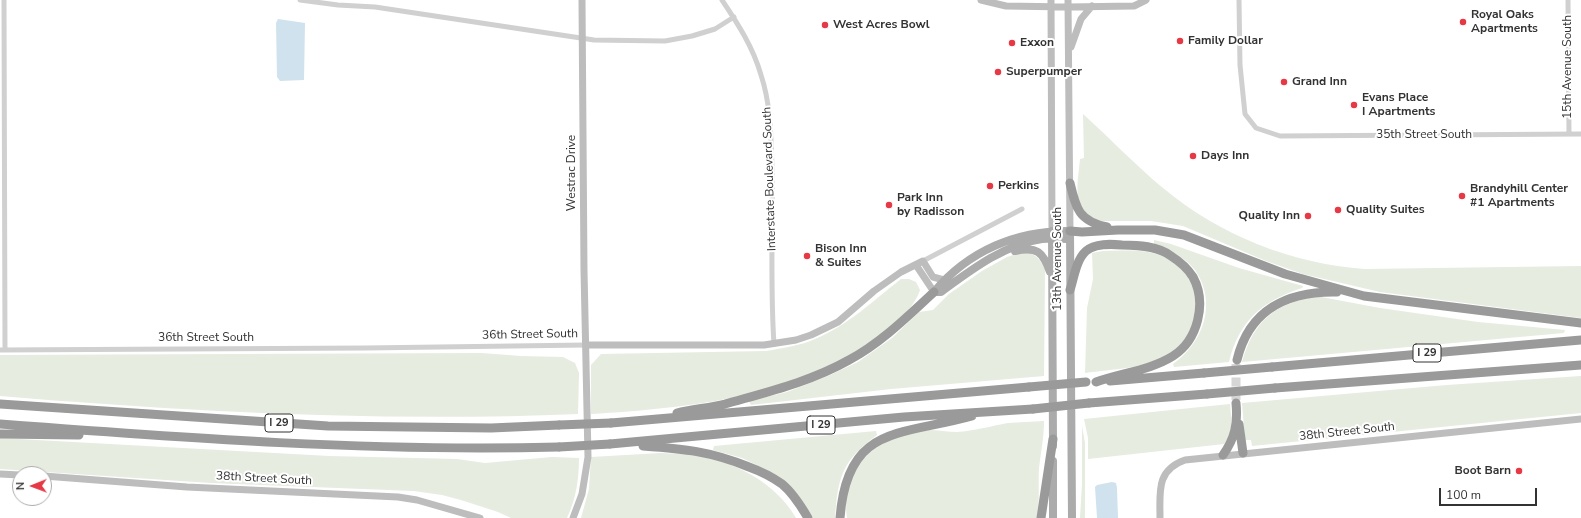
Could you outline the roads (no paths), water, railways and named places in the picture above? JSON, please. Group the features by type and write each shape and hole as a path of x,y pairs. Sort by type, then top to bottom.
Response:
{"highway":[{"path":"1070,183 1075,207 1079,213 1096,225 1118,230"},
{"path":"1070,235 1082,232 1155,230 1184,236 1285,274 1350,293"},
{"path":"1070,290 1079,260 1087,251 1097,246 1113,244 1144,246 1170,255 1182,264 1193,277 1198,292 1200,308 1198,324 1188,341 1174,355 1153,365 1091,382"},
{"path":"659,420 679,413 714,407 768,392 820,375 850,360 876,342 905,320 934,292"},
{"path":"1237,360 1244,337 1252,324 1264,312 1287,298 1303,294 1350,293 1581,323"},
{"name":"I 29","path":"0,404 328,426 492,428 659,420 1581,340"},
{"name":"I 29","path":"0,424 336,446 490,449 559,447 614,444 904,417 1033,409 1275,388 1581,365"},
{"path":"1236,403 1242,453"},
{"path":"840,516 844,485 856,460 873,444 892,434 921,426 949,423 991,411"},
{"path":"1222,455 1235,434 1238,417"},
{"path":"0,434 57,436 137,434"},
{"path":"1041,518 1053,439"},
{"path":"614,444 696,450 717,455 742,464 761,472 782,484 797,500 808,518"}],"main road":[{"path":"934,292 944,280 967,260 991,248 1031,234 1070,235"},
{"path":"934,292 941,292 1000,254 1052,235"},
{"name":"13th Avenue South","path":"1052,235 1053,518"},
{"name":"13th Avenue South","path":"1070,235 1072,518"},
{"path":"1000,254 1032,249 1039,252 1046,260 1052,278"}],"street":[{"path":"3,350 4,0"},
{"path":"300,0 338,5 375,7 582,38 665,41 692,36 715,29 734,17"},
{"name":"Westrac Drive","path":"573,518 582,494 588,457 582,0"},
{"name":"Interstate Boulevard South","path":"722,0 745,35 759,69 770,120 773,221 772,313 774,344"},
{"path":"981,0 1006,6 1051,4 1134,6 1146,0"},
{"name":"35th Street South","path":"1239,0 1240,72 1245,114 1256,128 1280,136 1581,134"},
{"name":"15th Avenue South","path":"1568,0 1569,134"},
{"name":"13th Avenue South","path":"1051,4 1052,235"},
{"name":"13th Avenue South","path":"1068,4 1070,235"},
{"path":"1069,55 1081,19 1092,6"},
{"name":"36th Street South","path":"3,350 774,344 811,335 838,322 874,291 916,265 1022,209"},
{"path":"924,261 933,277 944,280"},
{"path":"916,265 934,292"},
{"name":"38th Street South","path":"1160,518 1160,490 1162,479 1171,467 1185,460 1581,419"},
{"path":"0,474 12,475"},
{"name":"38th Street South","path":"52,477 187,487 398,497 423,501 480,518"}],"water":[{"path":"278,19 305,23 304,80 280,81 277,77 276,23"},
{"path":"1112,482 1116,483 1117,488 1118,518 1097,518 1095,487 1097,485"}],"tunnel":[{"path":"1236,364 1236,403"}],"place":[{"name":"Royal Oaks Apartments","path":"1463,22"},
{"name":"West Acres Bowl","path":"825,25"},
{"name":"Family Dollar","path":"1180,41"},
{"name":"Exxon","path":"1012,43"},
{"name":"Superpumper","path":"998,72"},
{"name":"Grand Inn","path":"1284,82"},
{"name":"Evans Place I Apartments","path":"1354,105"},
{"name":"Days Inn","path":"1193,156"},
{"name":"Perkins","path":"990,186"},
{"name":"Brandyhill Center #1 Apartments","path":"1462,196"},
{"name":"Park Inn by Radisson","path":"889,205"},
{"name":"Quality Suites","path":"1338,210"},
{"name":"Quality Inn","path":"1308,216"},
{"name":"Bison Inn & Suites","path":"807,256"},
{"name":"Boot Barn","path":"1519,471"}]}
